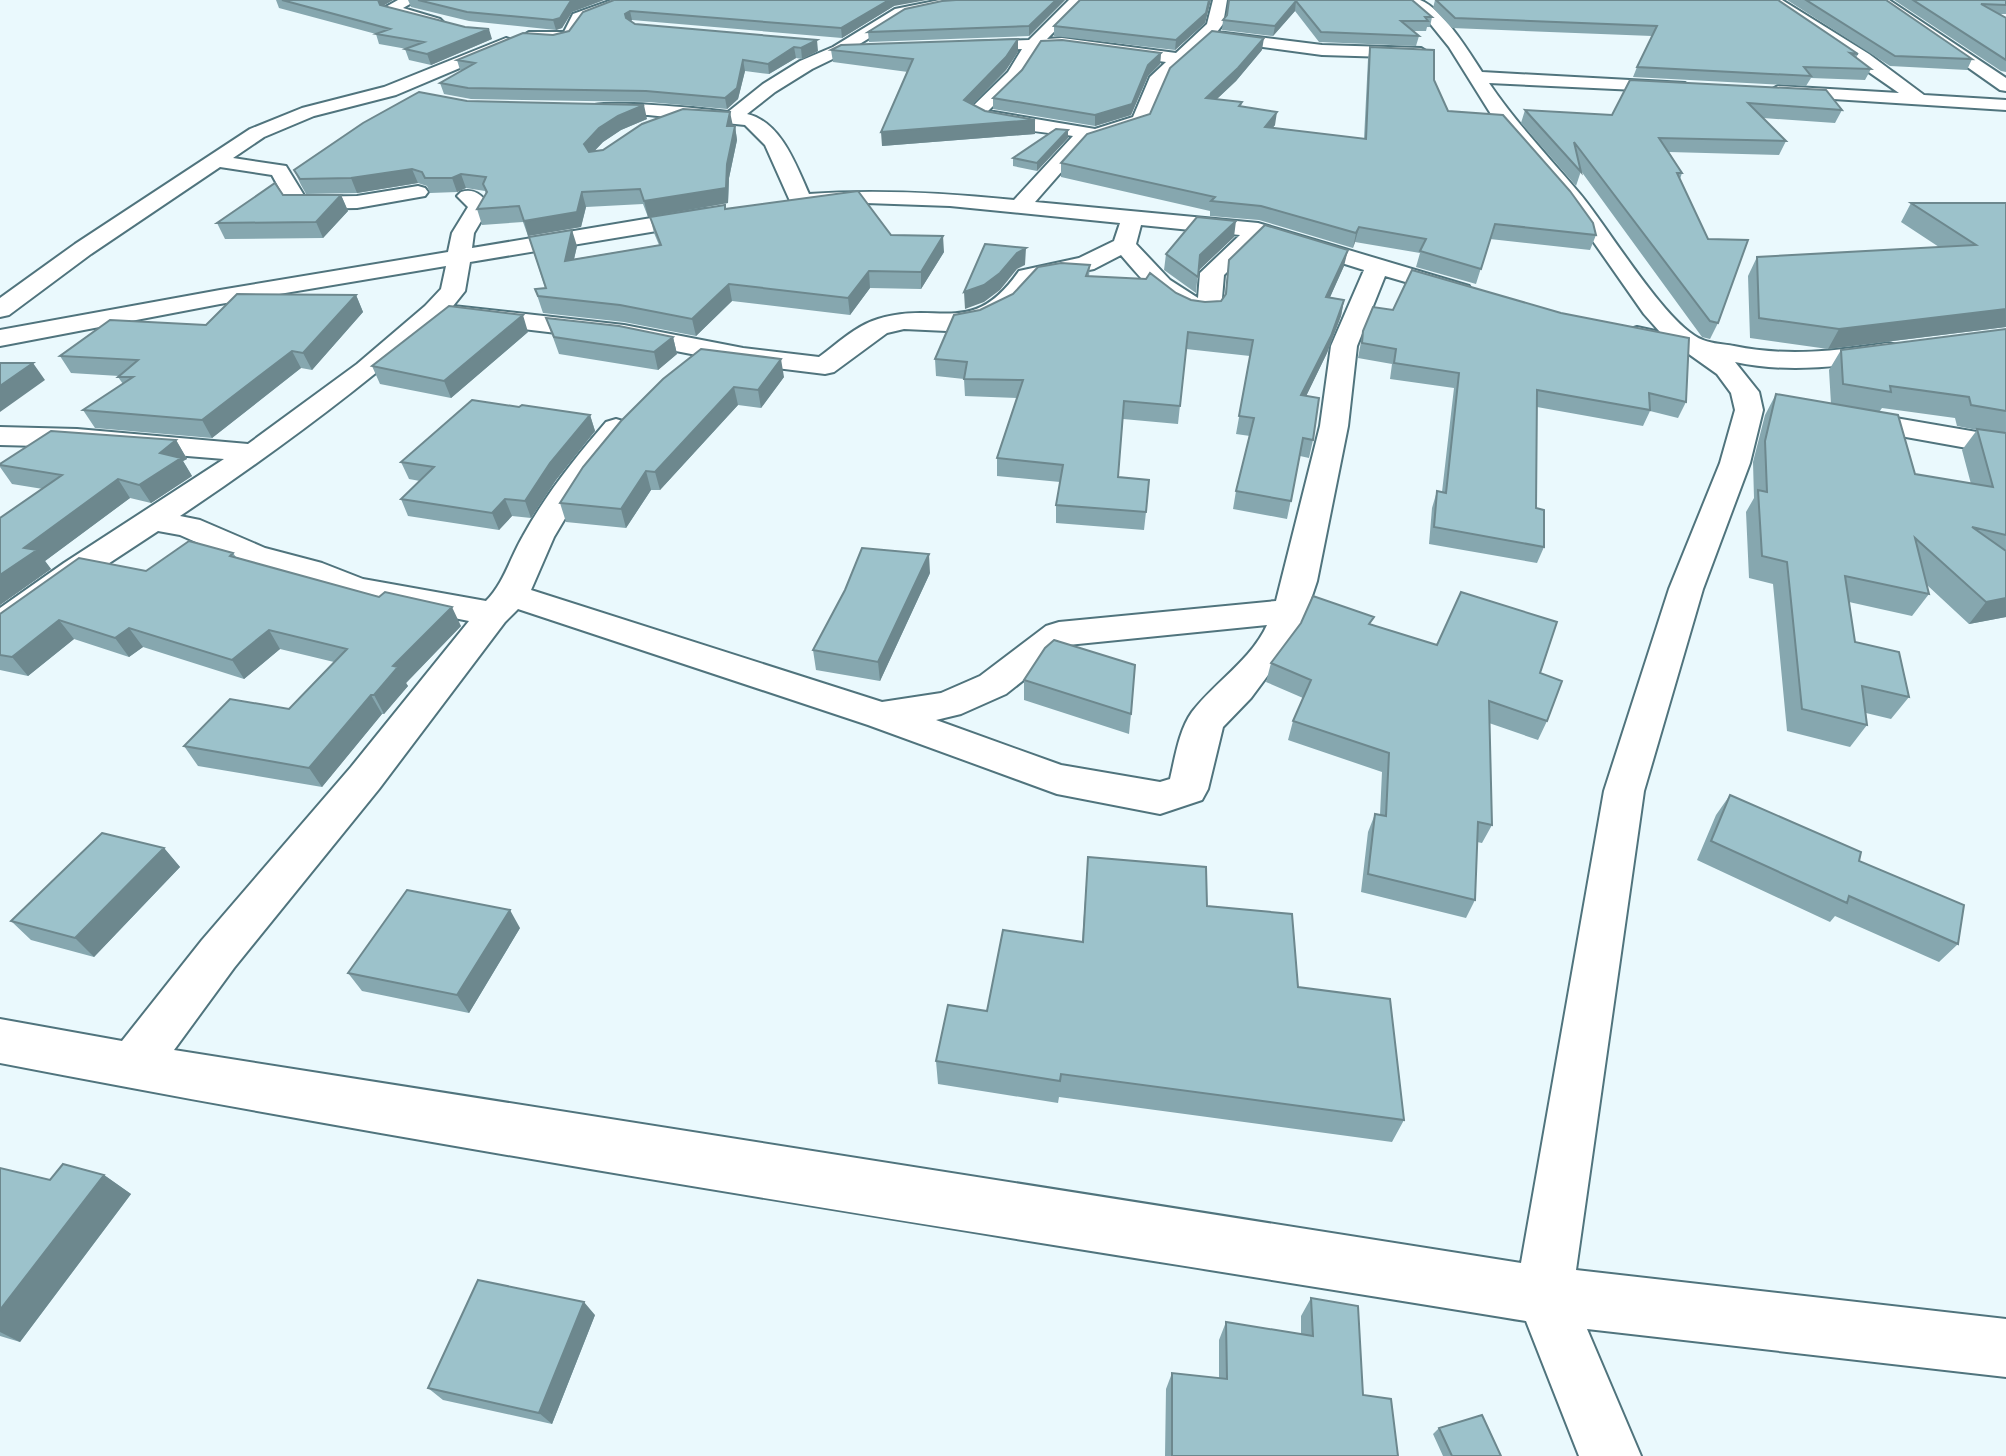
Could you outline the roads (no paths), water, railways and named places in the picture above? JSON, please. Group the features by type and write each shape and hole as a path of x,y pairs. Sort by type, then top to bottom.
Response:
{"street":[{"path":"410,0 389,9 448,24"},
{"path":"491,32 520,36 568,37 578,17 626,0"},
{"path":"736,118 736,114 769,88 900,12 942,4 999,0"},
{"path":"1079,0 1058,17 1034,44 1014,75 976,113 986,118 1040,124 1094,135"},
{"path":"1020,206 1078,141 1140,121 1159,77 1207,36 1215,24 1220,0"},
{"path":"1772,0 1863,58 1920,100"},
{"path":"1879,0 2006,86"},
{"path":"1420,1 1456,46 1455,60 1574,200 1653,309 1676,334 1726,368 1745,392 1761,404 1749,410 1735,463 1686,589 1624,791 1544,1295 1610,1456"},
{"path":"0,310 83,249 257,133 308,112 390,91 520,36"},
{"path":"1207,36 1697,87"},
{"path":"819,43 842,48 870,49"},
{"path":"954,48 1062,43 1181,59"},
{"path":"390,91 417,96"},
{"path":"1765,91 2006,105"},
{"path":"579,108 648,110 753,122 786,164 801,201"},
{"path":"644,130 654,124 693,114"},
{"path":"222,156 228,164 279,170 298,203 357,202 418,192"},
{"path":"0,625 76,570 254,453 366,370 403,335 434,311 453,291 463,233 479,206 468,196"},
{"path":"773,204 866,197 1020,206 1258,230 1485,298"},
{"path":"0,338 457,256 733,211"},
{"path":"434,311 624,332 743,356 825,366 869,331 898,322 950,323 986,315 1020,291 1027,276 1086,264 1124,245 1132,218"},
{"path":"1124,245 1166,291 1194,307 1209,310 1212,273 1258,230"},
{"path":"153,520 189,527 253,555 310,570 356,588 503,605 881,715 1057,779 1160,798 1188,789 1206,721 1237,690 1282,632 1300,580 1334,426 1344,346 1377,267"},
{"path":"1617,331 1769,360 1827,360 1914,347"},
{"path":"133,1066 218,954 365,778 503,605 538,537 573,479 611,433 654,391 709,348"},
{"path":"1829,415 2006,446"},
{"path":"0,436 77,438 254,453"},
{"path":"881,715 948,705 993,685 1059,634 1290,611"},
{"path":"0,1041 133,1066 1544,1295 2006,1348"}]}
